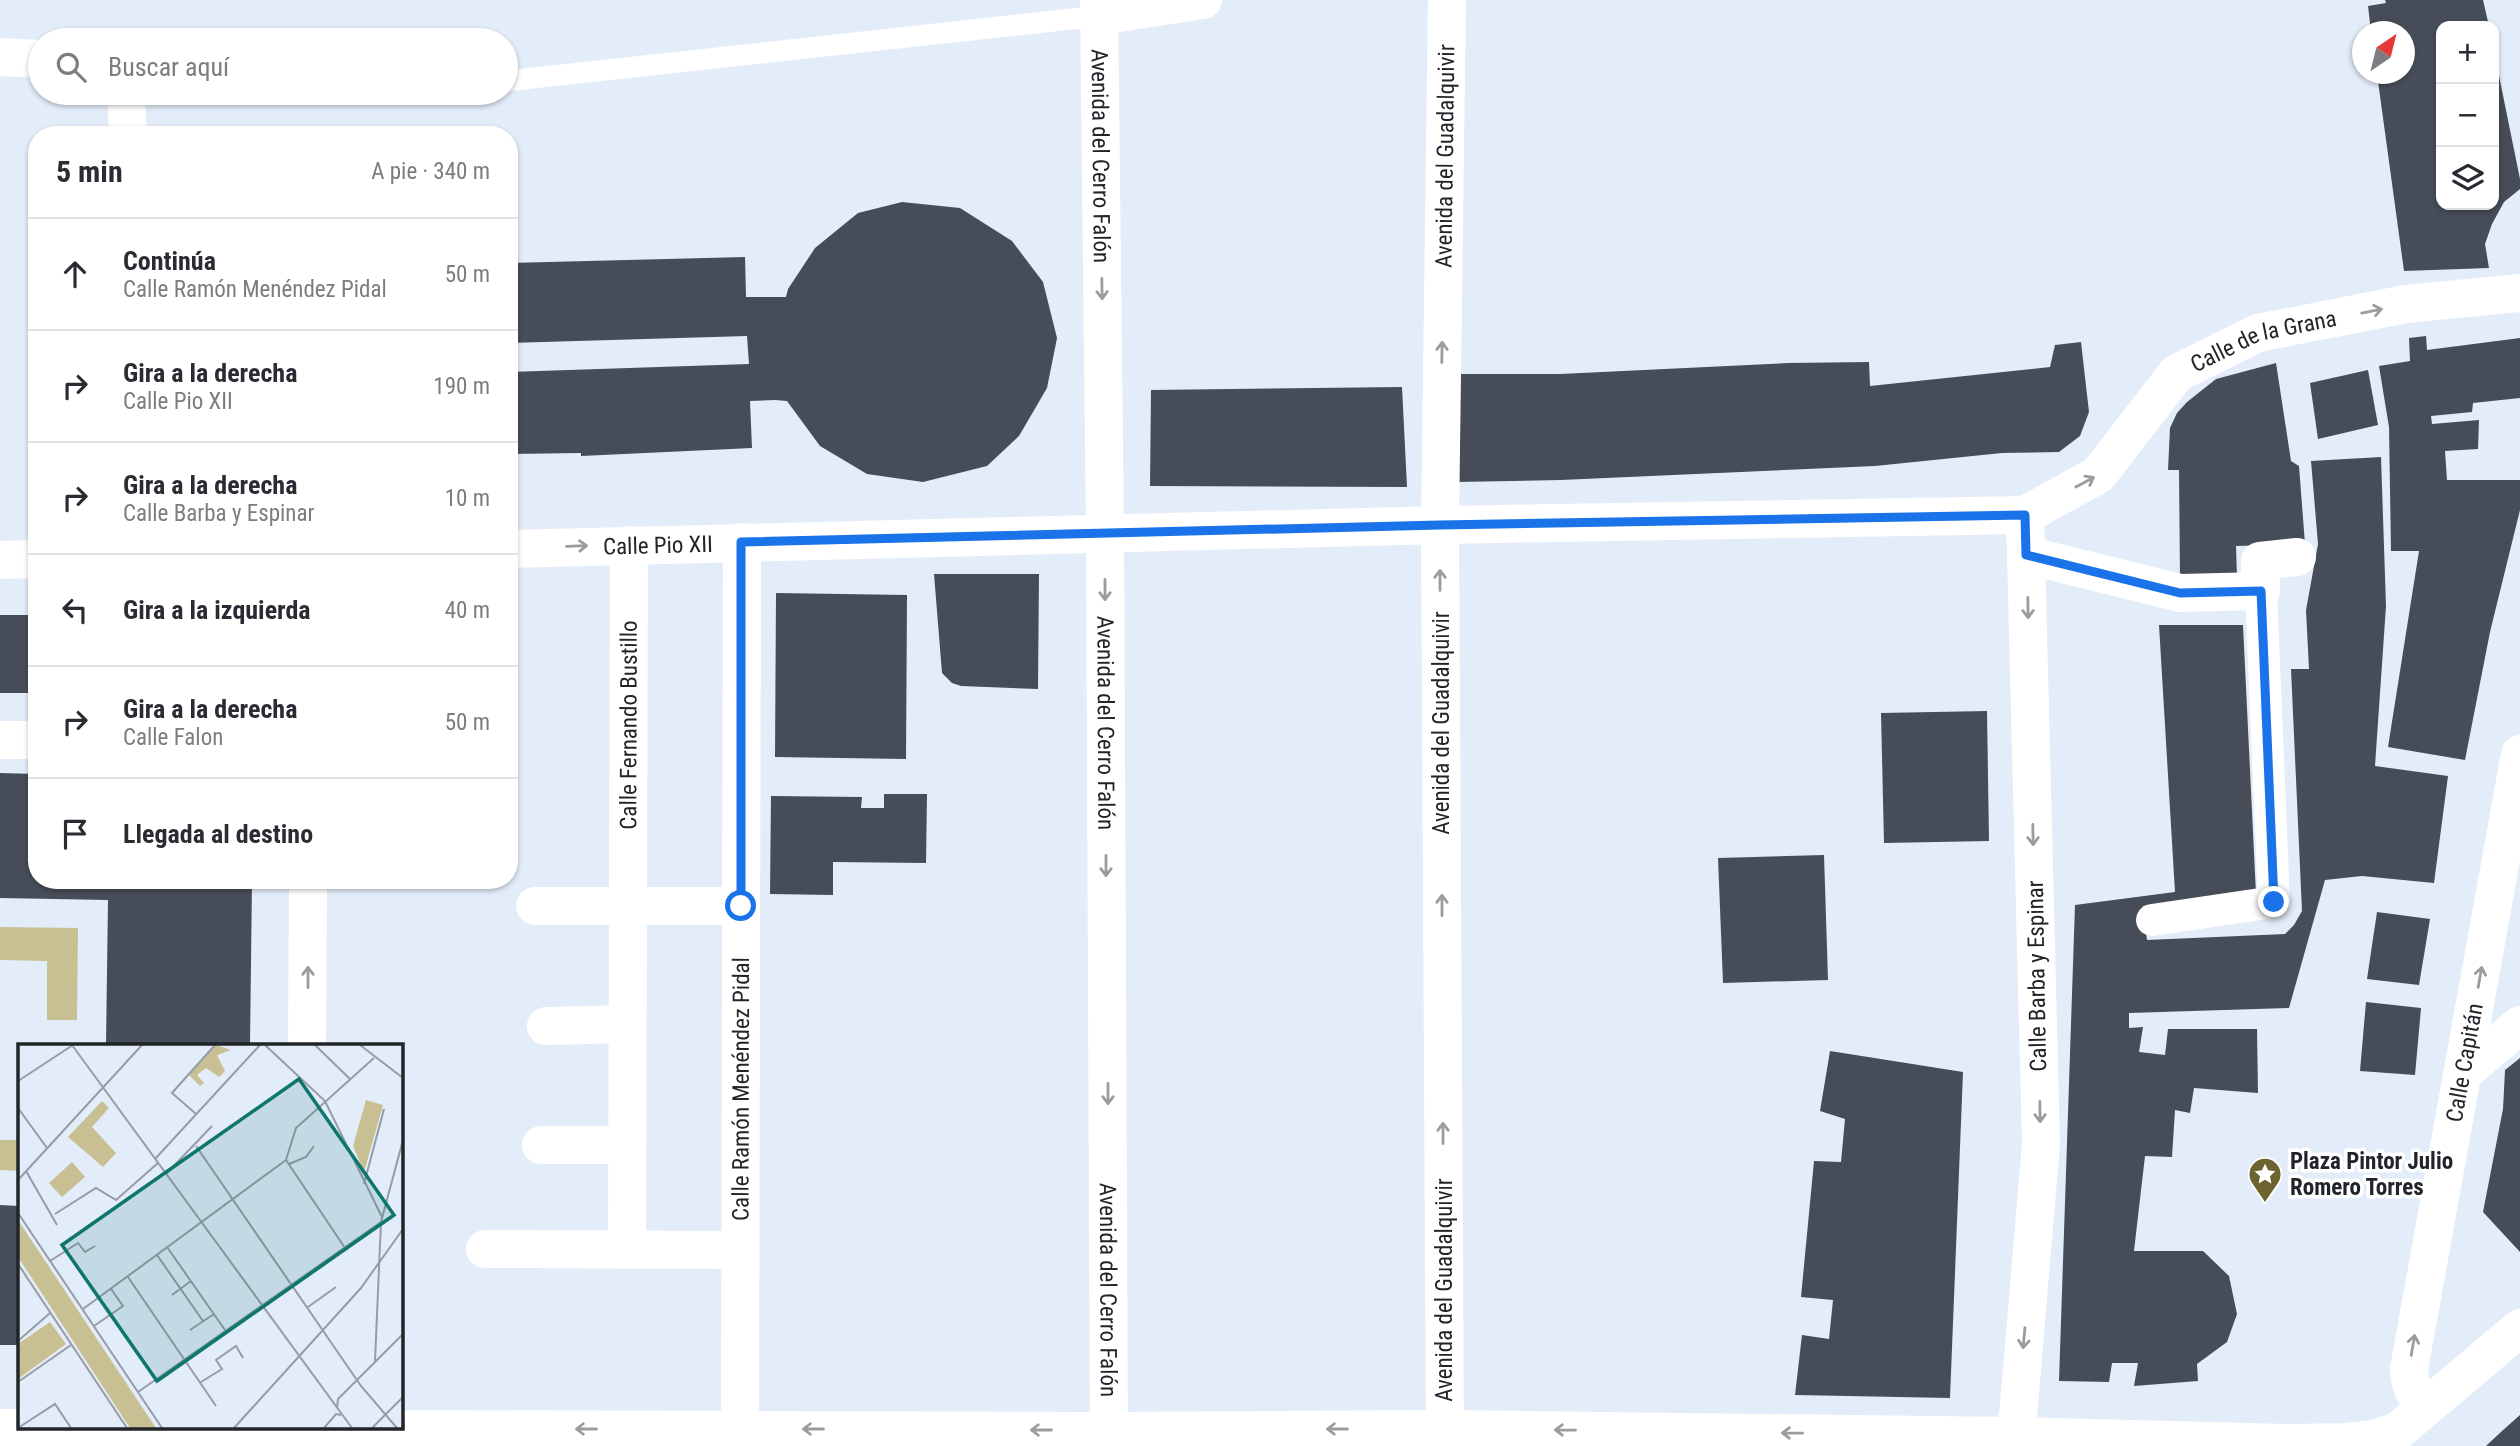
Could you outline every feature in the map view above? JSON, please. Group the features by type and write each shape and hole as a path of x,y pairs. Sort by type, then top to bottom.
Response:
{"street":[{"path":"1099,8 1203,0"},
{"name":"Avenida del Guadalquivir","path":"1445,1437 1440,525 1447,0"},
{"name":"Avenida del Cerro Falón","path":"1099,8 1105,534 1109,1438"},
{"path":"0,57 28,58"},
{"path":"127,105 128,126"},
{"name":"Calle de la Grana","path":"2025,515 2098,475 2177,373 2258,334 2406,304 2520,293"},
{"name":"Calle Pio XII","path":"518,549 1440,525 2025,515"},
{"name":"Calle Barba y Espinar","path":"2012,1441 2018,1416 2041,1144 2025,515"},
{"name":"Calle Ramón Menéndez Pidal","path":"740,1429 741,542"},
{"name":"Calle Fernando Bustillo","path":"626,1250 629,545"},
{"path":"2026,555 2180,593 2261,591"},
{"path":"2152,920 2274,902 2260,561 2297,557"},
{"path":"0,560 28,559"},
{"path":"0,740 28,740"},
{"name":"Calle Capitán","path":"2428,1405 2414,1394 2410,1385 2409,1369 2520,754"},
{"path":"307,1044 308,889"},
{"path":"535,906 741,906"},
{"path":"546,1026 627,1024"},
{"path":"2463,1073 2520,1025"},
{"path":"541,1145 626,1144"},
{"path":"485,1250 740,1250"},
{"path":"0,1428 305,1434 740,1429 1109,1438 1445,1437 2347,1443 2392,1438 2520,1328"}],"lane":[{"path":"518,80 1099,8"}],"shaded area":[{"path":"0,927 78,928 77,1020 47,1020 47,961 0,960"},
{"path":"0,1140 18,1140 18,1171 0,1170"}],"building":[{"path":"2385,0 2483,0 2488,21 2436,21 2436,210 2499,210 2499,76 2520,189 2504,202 2492,224 2485,244 2489,268 2404,271 2378,84 2415,84 2415,21 2370,21 2368,6 2386,3"},
{"path":"902,202 960,208 1012,241 1043,282 1057,338 1047,388 1019,436 987,466 923,482 867,474 820,446 787,401 775,400 750,401 752,448 581,456 581,453 518,454 518,372 749,364 747,336 518,343 518,263 745,257 746,297 786,297 788,289 815,248 858,213"},
{"path":"2426,336 2427,350 2520,338 2520,398 2473,403 2472,412 2431,416 2432,424 2479,420 2478,449 2445,451 2447,480 2520,480 2520,510 2490,632 2465,760 2388,747 2419,551 2391,551 2389,427 2379,366 2410,361 2409,338"},
{"path":"2081,342 2089,412 2080,436 2059,452 2002,453 1875,466 1456,482 1458,374 1560,374 1788,363 1869,362 1870,386 2050,367 2055,345"},
{"path":"2276,363 2291,461 2299,466 2305,544 2236,546 2237,577 2180,578 2179,470 2168,470 2170,428 2177,413 2187,402 2216,379"},
{"path":"2368,370 2378,425 2318,439 2310,383"},
{"path":"1402,387 1407,487 1150,486 1151,390"},
{"path":"2381,457 2386,606 2375,766 2448,776 2434,883 2362,876 2325,880 2289,1008 2129,1013 2129,1028 2143,1027 2139,1052 2165,1055 2168,1029 2257,1029 2258,1093 2194,1088 2190,1113 2175,1110 2172,1157 2145,1156 2134,1251 2203,1251 2229,1276 2237,1314 2227,1342 2197,1364 2198,1381 2134,1386 2138,1363 2112,1363 2109,1382 2059,1381 2075,905 2175,892 2159,625 2243,625 2256,894 2143,906 2147,940 2285,934 2302,911 2291,669 2309,669 2306,610 2318,544 2311,461"},
{"path":"934,574 1039,574 1038,689 961,686 952,683 942,673"},
{"path":"776,593 907,595 906,759 775,757"},
{"path":"0,615 28,615 28,693 0,693"},
{"path":"1987,711 1989,841 1884,843 1881,713"},
{"path":"0,773 28,774 28,889 252,889 250,1044 106,1044 108,900 0,898"},
{"path":"884,794 927,794 926,863 833,862 833,895 770,894 771,796 862,797 861,808 884,808"},
{"path":"1824,855 1828,980 1723,983 1718,858"},
{"path":"2377,912 2430,919 2419,985 2367,979"},
{"path":"2366,1002 2421,1008 2415,1075 2360,1071"},
{"path":"1830,1051 1963,1072 1950,1398 1795,1395 1802,1335 1829,1339 1833,1300 1801,1297 1814,1161 1841,1162 1845,1119 1820,1111"},
{"path":"2520,1058 2520,1252 2483,1212 2503,1109 2505,1070"},
{"path":"0,1205 18,1206 18,1345 0,1345"},
{"path":"2520,1415 2520,1446 2486,1446 2502,1431"}],"place":[{"name":"Plaza Pintor Julio Romero Torres","path":"2265,1204"}],"route":[{"path":"741,906 741,542 1440,525 2025,515 2026,555 2180,593 2261,591 2274,902"}]}
